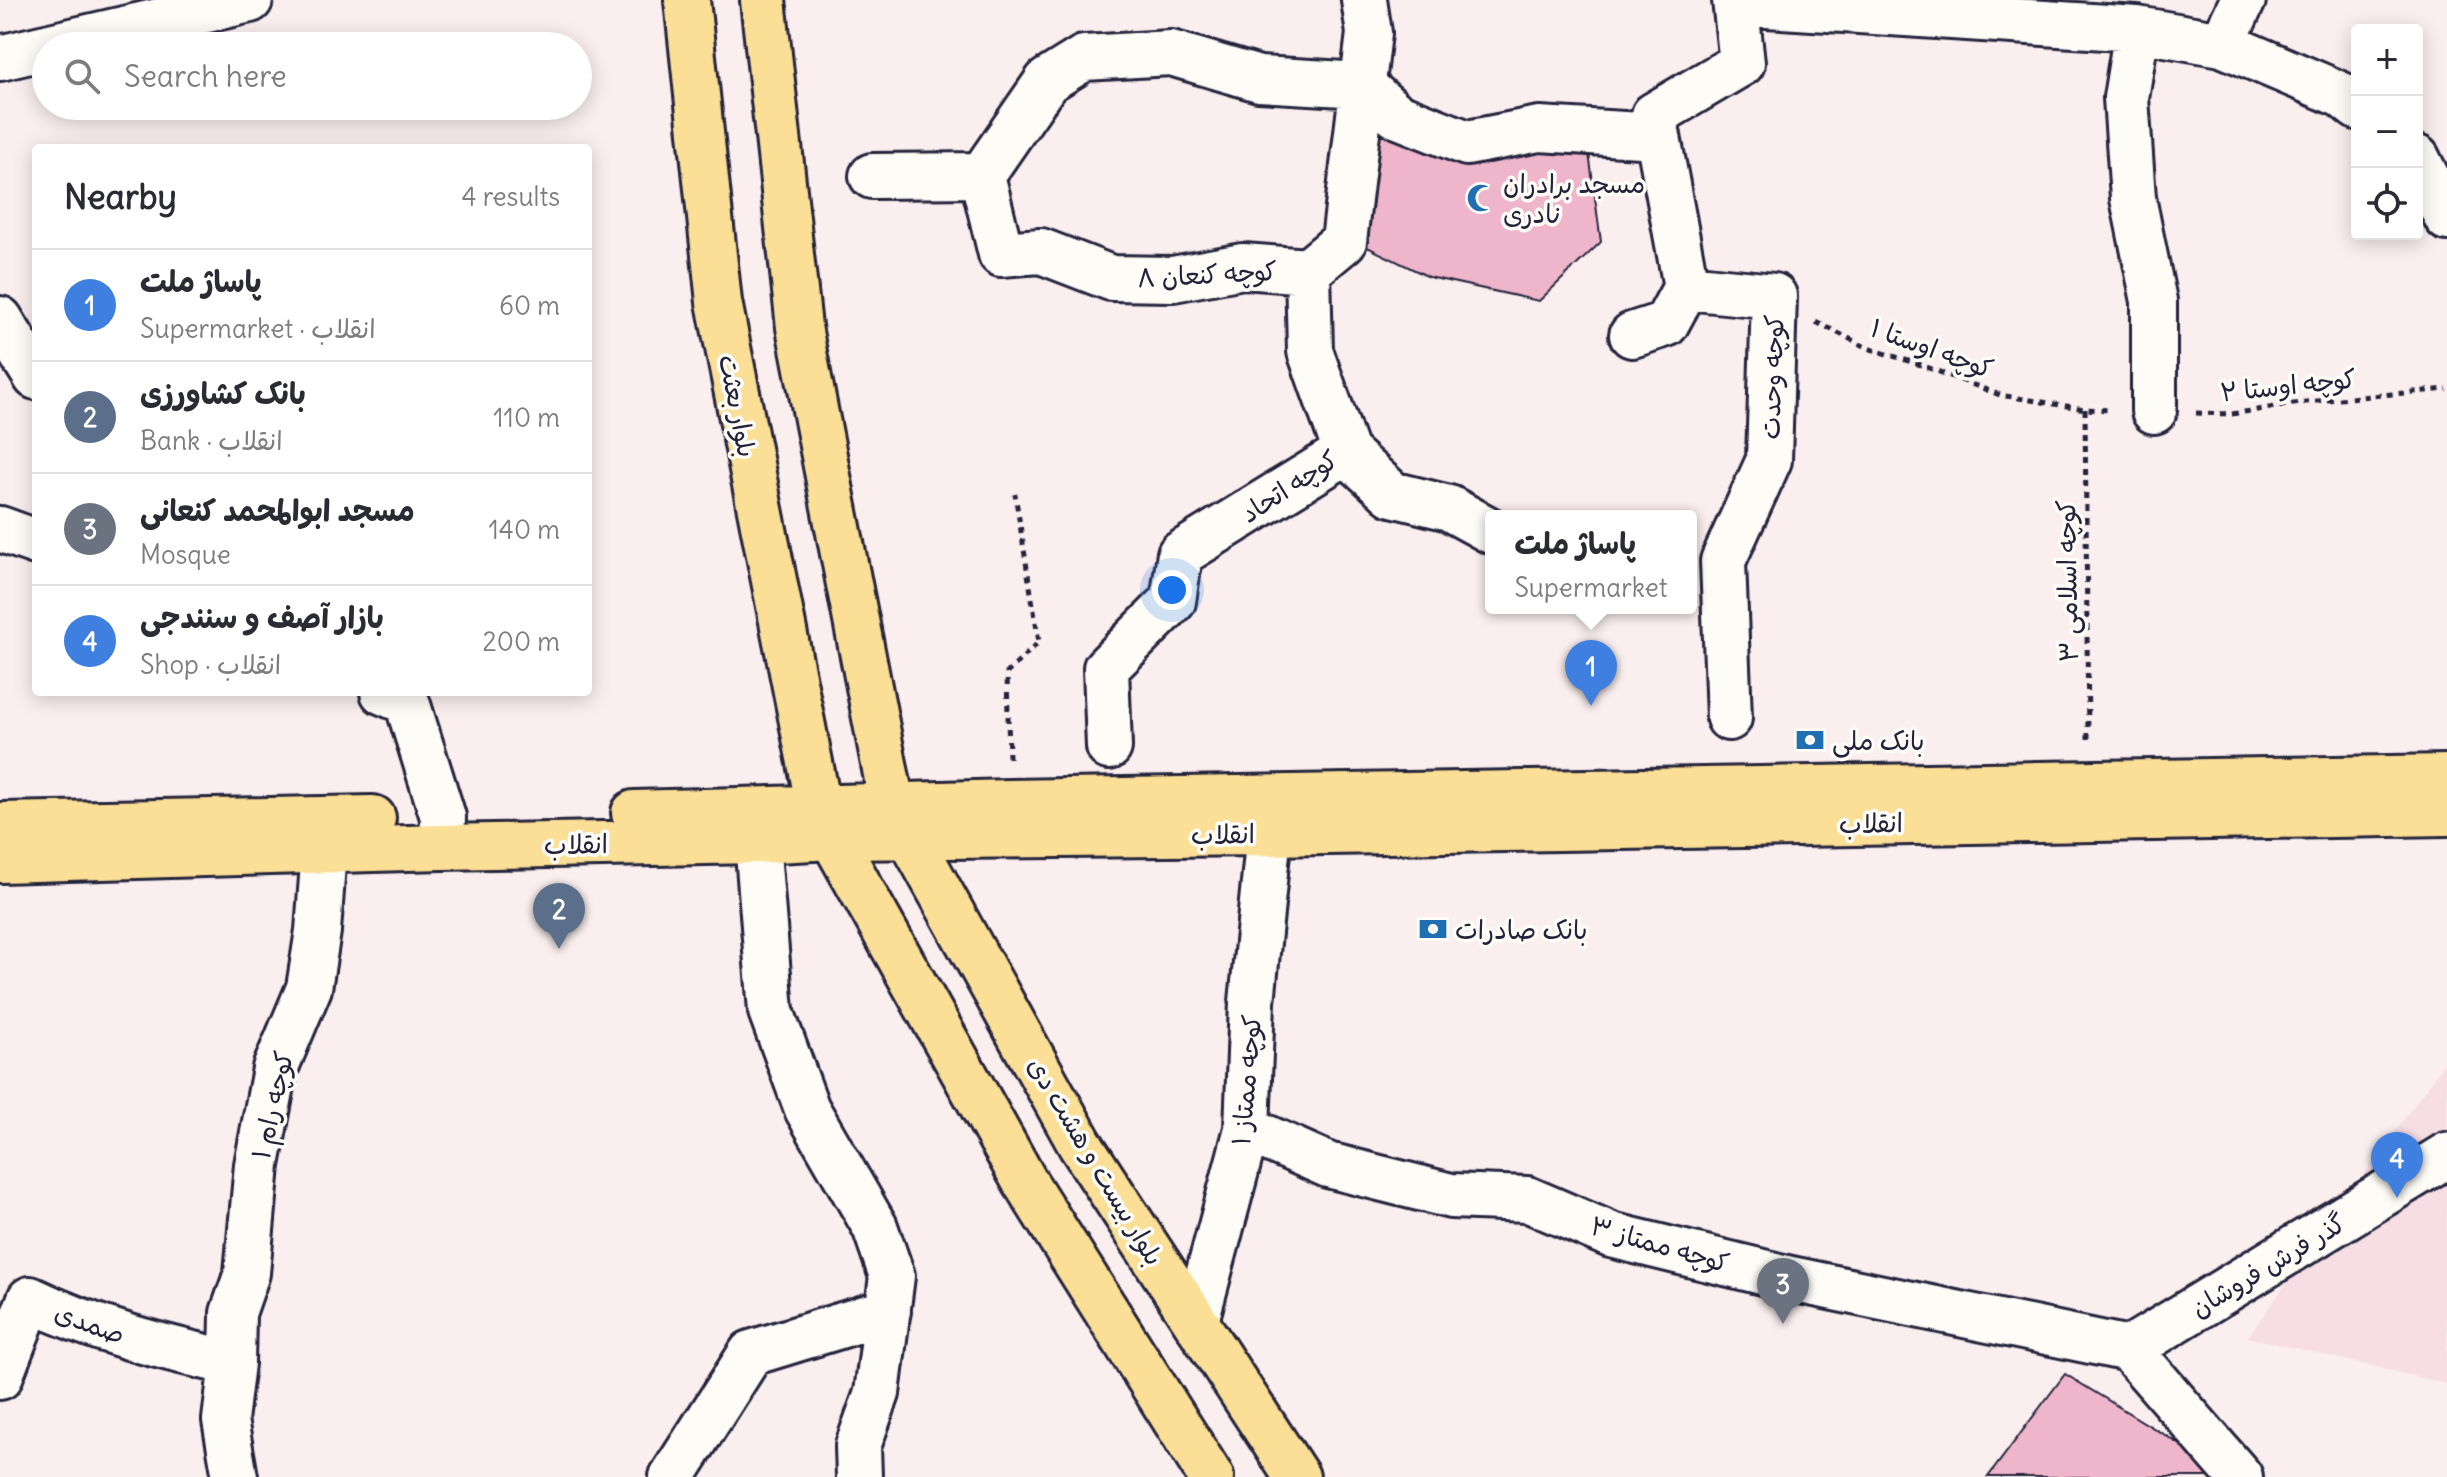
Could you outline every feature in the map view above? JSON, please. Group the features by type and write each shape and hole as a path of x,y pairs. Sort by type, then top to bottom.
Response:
{"main road":[{"name":"بلوار بعثت","path":"687,0 719,302 826,822"},
{"path":"763,0 799,327 901,820"},
{"name":"انقلاب","path":"0,860 324,850 442,832 2447,777"},
{"name":"انقلاب","path":"901,820 1269,833 2447,813"},
{"name":"بلوار بیست و هشت دی","path":"901,820 1080,1144 1297,1477"},
{"name":"انقلاب","path":"0,825 757,841 826,822"},
{"path":"826,822 1025,1182 1211,1477"}],"street":[{"path":"109,32 250,0"},
{"path":"1308,271 1344,241 1369,33 1364,0"},
{"path":"2222,44 2243,0"},
{"path":"1632,335 1666,324 1686,287 1654,115 1742,63 1735,2 2137,29 2222,44 2342,95 2351,102"},
{"path":"2137,29 2126,98 2133,198 2154,301 2154,411"},
{"path":"0,58 32,50"},
{"path":"872,176 982,175 1047,81 1084,58 1171,53 1259,79 1362,85 1396,115 1467,143 1539,129 1658,136"},
{"path":"2422,168 2447,218"},
{"name":"کوچه کنعان ۸","path":"982,175 1001,254 1041,251 1111,278 1173,279 1243,266 1308,271"},
{"name":"کوچه اتحاد","path":"1109,747 1106,668 1173,601 1180,554 1346,452 1310,351 1308,271"},
{"name":"کوچه وحدت","path":"1686,287 1774,296 1769,460 1707,560 1729,718"},
{"path":"0,319 32,371"},
{"path":"1346,452 1392,494 1449,508 1485,528"},
{"path":"0,529 32,541"},
{"path":"393,696 407,702 442,832"},
{"name":"کوچه ممتاز ۱","path":"1196,1321 1247,1129 1252,1002 1269,833"},
{"path":"757,841 771,1011 807,1109 875,1227 892,1276 877,1393 858,1446 859,1477"},
{"name":"کوچه رام ۱","path":"235,1477 225,1420 232,1363 233,1313 247,1273 259,1151 275,1069 309,988 318,931 324,850"},
{"name":"کوچه ممتاز ۳","path":"1247,1129 1328,1165 1389,1181 1451,1196 1527,1199 1611,1235 1791,1279 2129,1349"},
{"name":"گذر فرش فروشان","path":"2129,1349 2447,1155"},
{"name":"صمدی","path":"0,1377 30,1299 75,1321 232,1363"},
{"path":"672,1477 751,1353 888,1311"},
{"path":"2129,1349 2240,1477"}],"path":[{"name":"کوچه اوستا ۱","path":"1774,296 1868,348 2000,395 2085,409"},
{"name":"کوچه اوستا ۲","path":"2085,409 2232,414 2306,402 2447,389"},
{"name":"کوچه اسلامی ۳","path":"2085,409 2088,753"},
{"path":"1009,763 1007,673 1039,642 1015,494"}],"shaded area":[{"path":"2447,1059 2447,1384 2248,1337"}],"building":[{"name":"مسجد برادران نادری","path":"1396,115 1589,153 1601,242 1539,301 1429,277 1363,245 1373,129"},
{"path":"2065,1374 2225,1472 2223,1477 1988,1477"}],"place":[{"name":"مسجد برادران نادری","path":"1481,198"},
{"name":"پاساژ ملت","path":"1591,706"},
{"name":"بانک ملی","path":"1810,740"},
{"name":"بانک صادرات","path":"1433,929"},
{"name":"بانک کشاورزی","path":"559,949"},
{"name":"بازار آصف و سنندجی","path":"2397,1198"},
{"name":"مسجد ابوالمحمد کنعانی","path":"1783,1324"}]}
